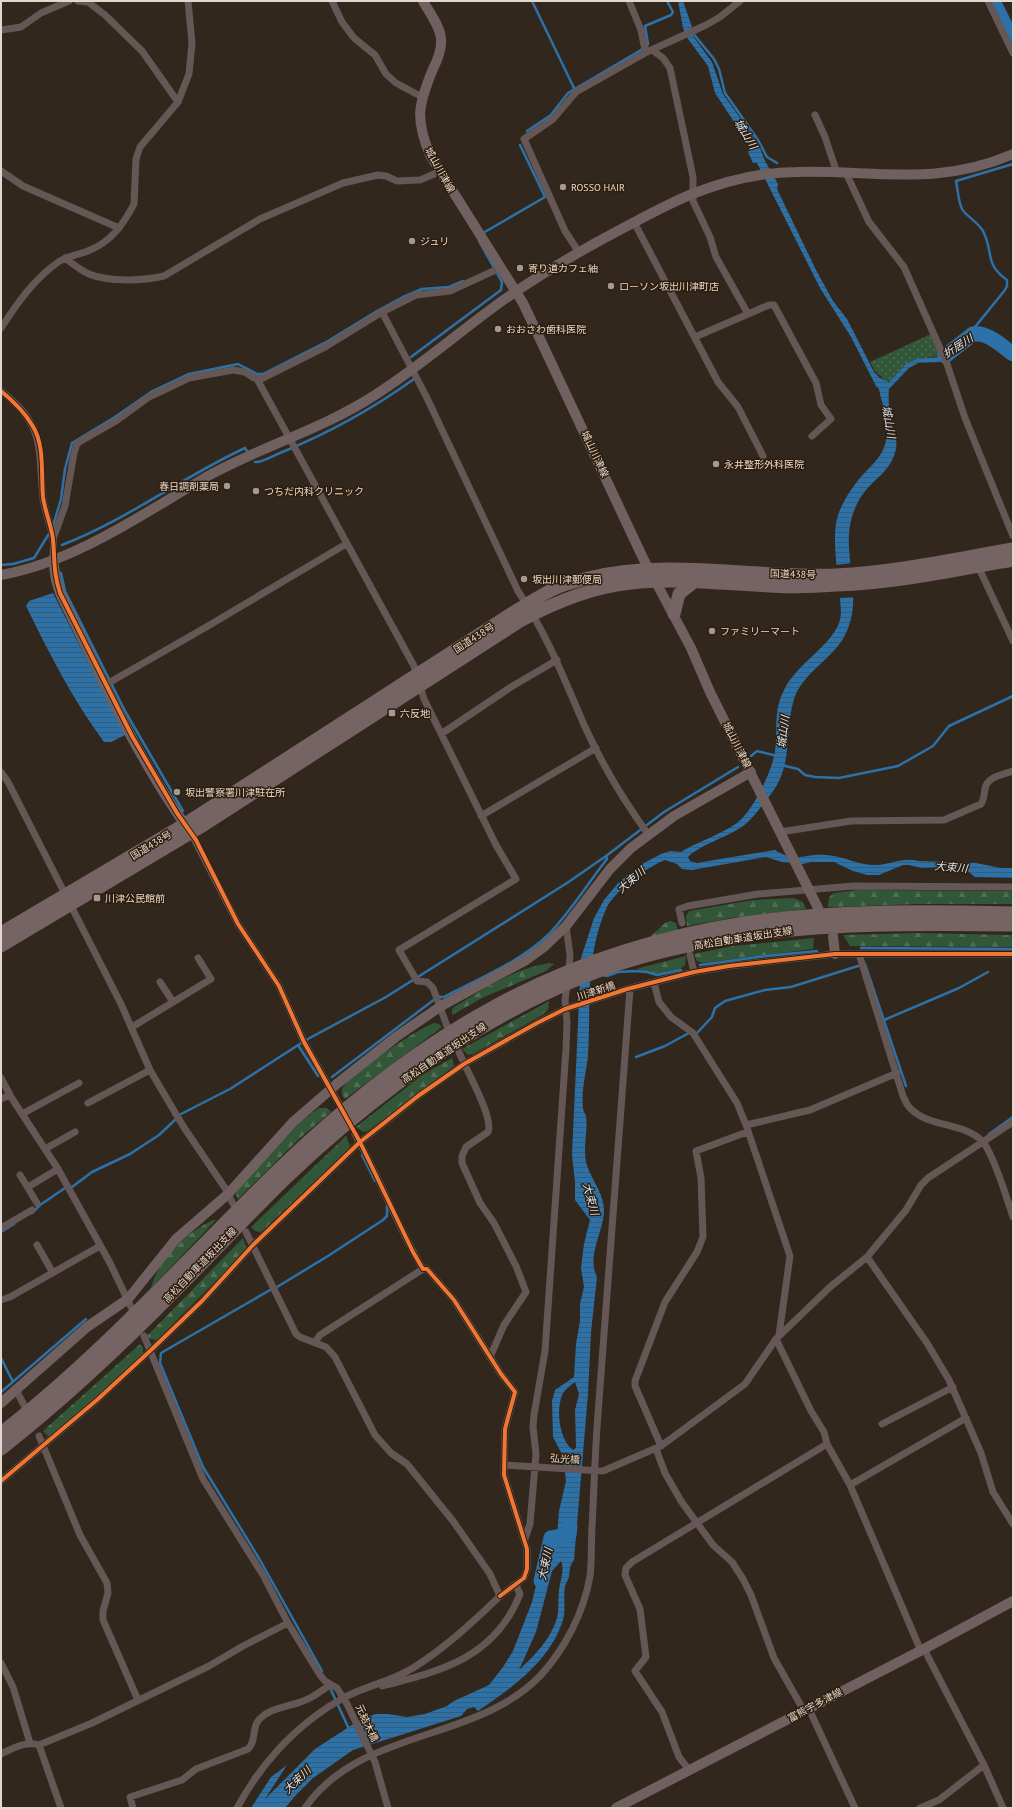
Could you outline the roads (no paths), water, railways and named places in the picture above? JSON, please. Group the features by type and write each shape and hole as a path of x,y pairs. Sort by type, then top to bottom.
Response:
{"highway":[{"name":"国道438号","path":"975,561 1013,549"},
{"name":"国道438号","path":"530,609 598,589 631,583 694,582 772,586 855,578 883,571 975,561 1013,560"},
{"name":"国道438号","path":"1,946 68,901 188,829 530,609 565,584 610,574 671,568 804,575 837,580"},
{"path":"674,614 679,594 694,582"},
{"name":"国道438号","path":"1,933 68,901"},
{"name":"高松自動車道坂出支線","path":"1,1449 67,1395 110,1355 288,1177 360,1113 442,1051 489,1023 555,990 651,949 721,927 782,919 849,914 1013,913"},
{"name":"高松自動車道坂出支線","path":"1,1433 57,1387 102,1346 169,1281 279,1169 353,1103 436,1040 484,1011 556,975 617,952 815,928 888,925 1013,926"}],"street":[{"path":"1,30 21,27 41,13 69,1"},
{"path":"78,1 88,2 105,15 142,51 178,102"},
{"path":"1,328 16,306 42,276 57,262 104,244 114,236 134,204 136,159 140,147 178,102 190,74 192,60 188,1"},
{"path":"332,1 342,22 354,38 375,55 386,74 396,83 422,97"},
{"name":"城山川津線","path":"423,1 440,32 442,40 436,62 422,97 420,117 422,132 439,172 497,270 523,303 649,569 674,614 710,692 818,908"},
{"path":"629,1 647,49 663,58 670,68 694,177 692,201 710,237 716,257 748,314"},
{"path":"578,251 564,231 524,139 553,119 576,92 647,49 694,31 720,17 740,1"},
{"path":"988,1 1013,53"},
{"path":"815,115 842,173 872,226 904,267 945,361 965,418 1013,536"},
{"path":"1,575 24,570 90,544 125,526 211,474 293,444 378,393 515,292 578,251 693,193 728,182 760,175 778,173 842,173 894,176 934,175 970,169 1013,154"},
{"path":"1,171 23,186 118,228"},
{"path":"65,258 77,268 102,278 148,280 164,276 272,212 343,184 378,175 386,176 397,181 420,180 439,172"},
{"path":"634,222 718,382 738,407 763,456"},
{"path":"257,379 265,377 325,347 382,312 416,295 450,291 497,270"},
{"path":"695,337 769,305 774,305 816,383 821,405 831,419 812,436"},
{"path":"382,312 412,368 518,591 530,609 557,660 596,748 612,779 645,829"},
{"path":"52,533 65,506 74,453 77,444 116,421 149,397 189,378 233,370 245,372 257,379 414,666 421,694 481,816 516,879 399,950 417,981 430,983 441,1006 448,1026"},
{"path":"1,391 29,420 36,433 40,450 44,499 52,533 53,559 56,580 60,593 108,683 132,736 188,829 238,924 278,986 303,1041 338,1104"},
{"path":"108,683 208,626 346,544"},
{"path":"975,561 1013,641"},
{"path":"441,734 457,725 511,687 557,660"},
{"path":"481,816 596,748"},
{"path":"782,834 851,821 944,820 981,804 983,801 985,785 989,780 1013,771"},
{"path":"1,772 8,782 132,1027 142,1054 150,1070 183,1126 228,1194 232,1204"},
{"path":"1,1403 88,1327 129,1303 176,1239 228,1194 283,1133 330,1090 396,1037 441,1006 526,960 544,947 566,926 610,869 645,829 674,816 750,772"},
{"path":"682,924 679,909 688,906 808,887 1013,887"},
{"path":"525,1539 530,1524 536,1454 533,1427 534,1415 545,1351 566,1049 568,1008 565,1001 570,955 566,926"},
{"path":"833,936 836,954"},
{"name":"川津新橋","path":"1,1481 44,1447 98,1400 150,1351 202,1301 253,1245 360,1142 418,1096 464,1064 568,1008 629,989 694,972 750,963 836,954 1013,954"},
{"path":"859,954 903,1096 909,1108 918,1115 975,1135 984,1143 990,1154 1013,1217"},
{"path":"690,955 694,972"},
{"path":"132,1027 211,979 198,958"},
{"path":"160,982 173,1002"},
{"path":"654,982 658,1002 672,1017 693,1033 737,1103 780,1221 790,1256 777,1337 811,1412 824,1432 827,1444 850,1485 922,1650 984,1765 1003,1808"},
{"path":"305,1808 322,1788 370,1753 481,1716 518,1696 541,1674 562,1648 574,1626 583,1603 590,1576 593,1471 629,989"},
{"path":"459,1052 474,1082 489,1120 490,1128 482,1137 466,1147 462,1156 462,1163 480,1203 494,1223 516,1266 526,1292 504,1325 490,1357"},
{"path":"88,1103 150,1070"},
{"path":"855,1808 806,1710 774,1658 751,1595 743,1579 732,1562 713,1545 681,1502 668,1478 659,1448 635,1386 635,1381 665,1302 697,1252 703,1237 701,1178 696,1150 746,1128 810,1110 897,1073"},
{"path":"1,1078 10,1095 58,1169 129,1303"},
{"path":"22,1114 79,1083"},
{"path":"1,1099 10,1095"},
{"path":"777,1337 830,1287 867,1257 906,1210 928,1178 984,1143 1013,1122"},
{"path":"45,1149 75,1132"},
{"path":"237,1808 248,1788 271,1756 304,1724 341,1702 413,1668 428,1658 452,1640 500,1596 524,1578 527,1568 527,1549 525,1539 504,1475 505,1430 515,1392 490,1357 454,1300 427,1269 423,1269 404,1236 394,1211 355,1134"},
{"path":"28,1187 58,1169"},
{"path":"20,1175 37,1202"},
{"path":"1,1228 32,1210"},
{"path":"246,1232 296,1334 326,1347 335,1357 375,1435 391,1453 407,1464 453,1520 490,1574 500,1596"},
{"path":"38,1245 53,1273"},
{"path":"1,1300 10,1297 100,1246"},
{"path":"867,1257 927,1343 953,1388 981,1453 993,1492 1013,1524"},
{"path":"315,1342 320,1336 367,1304 423,1269"},
{"path":"144,1336 203,1479 263,1576 288,1623 320,1675 330,1685 337,1688 341,1702"},
{"name":"弘光橋","path":"505,1464 603,1471 659,1448 745,1384 777,1337"},
{"path":"882,1424 953,1388"},
{"path":"16,1390 24,1405"},
{"path":"850,1485 966,1418"},
{"path":"40,1436 80,1535 107,1583 108,1593 102,1611 103,1620 138,1700"},
{"path":"690,1771 679,1757 662,1712 635,1671 646,1657 640,1609 625,1575 626,1568 632,1562 696,1521 827,1444"},
{"path":"374,1686 380,1687 440,1670 462,1661 478,1650 499,1631 510,1614 520,1594 516,1585"},
{"name":"富熊宇多津線","path":"616,1808 922,1650 1013,1600"},
{"path":"1,1754 15,1747 30,1743 39,1745 92,1723 209,1666 243,1646 288,1623"},
{"path":"1,1664 13,1687 30,1743"},
{"path":"133,1808 130,1797 182,1780 196,1769 248,1749 251,1746 258,1721 262,1717 283,1705 304,1701 330,1685"},
{"name":"元結木橋","path":"341,1702 375,1762 388,1808"},
{"path":"39,1745 61,1808"},
{"path":"920,1808 939,1800 984,1765"}],"water":[{"name":"城山川","path":"678,1 683,1 692,27 693,36 712,62 723,94 758,143 765,161 778,184 777,189 816,270 833,301 847,319 874,372 880,378 889,382 907,363 917,359 938,357 961,342 962,345 939,362 918,363 909,368 889,389 889,408 896,437 896,449 888,467 862,495 852,516 849,534 849,547 853,585 853,610 850,623 840,644 811,673 798,689 791,711 786,759 778,783 761,807 747,823 737,830 699,849 688,857 690,861 697,863 775,850 795,857 826,855 871,865 908,860 976,863 1001,868 1013,868 1013,878 975,877 965,869 956,867 921,868 909,865 903,865 879,875 867,875 853,871 834,862 811,862 803,864 782,862 766,857 692,870 682,869 677,864 665,860 641,873 611,900 600,925 595,944 590,981 588,1056 583,1095 583,1109 586,1116 585,1150 586,1162 590,1174 602,1198 604,1210 593,1260 597,1277 591,1332 588,1394 574,1560 570,1566 569,1577 565,1586 563,1620 557,1635 539,1661 504,1693 478,1711 474,1707 467,1709 461,1716 353,1750 313,1778 285,1808 251,1808 271,1777 287,1765 265,1799 315,1749 361,1719 376,1714 407,1717 425,1714 447,1706 454,1701 489,1685 513,1651 532,1602 540,1569 553,1551 557,1538 559,1511 566,1481 563,1456 553,1437 552,1401 555,1390 574,1377 576,1344 580,1321 580,1304 584,1287 581,1268 584,1244 590,1220 575,1200 572,1155 581,958 594,918 604,900 619,882 644,863 661,854 670,851 681,852 717,835 737,823 749,810 761,790 766,780 775,752 778,705 784,690 797,671 830,638 840,620 841,611 835,544 838,515 851,490 878,459 885,446 887,437 887,422 879,389 876,386 851,337 820,288 757,163 753,163 748,152 750,149 746,140 715,93 708,66 688,39 683,28","holes":["575,1382 579,1394 575,1410 576,1448 573,1450 568,1445 562,1432 559,1409 563,1393","561,1561 562,1572 559,1590 558,1615 554,1626 541,1647 519,1670 536,1632 552,1571"]},
{"path":"53,593 125,735 111,742 104,742 82,710 53,659 26,606 29,601"}],"waterway":[{"path":"532,1 574,88"},
{"path":"527,131 551,115 568,93 641,50 648,44 645,26 671,15 673,12 667,1"},
{"name":"折居川","path":"993,1 1013,41"},
{"name":"城山川","path":"692,32 714,59 719,69 725,93 758,140 767,157 777,163"},
{"path":"483,233 545,197 520,145"},
{"path":"973,334 975,327 1005,290 1007,280 995,269 992,263 983,231 978,224 962,209 956,181 1013,164"},
{"path":"411,357 501,290 502,282 479,241"},
{"path":"53,526 61,499 65,469 72,443 115,417 151,392 189,374 238,364 257,374 263,374 328,341 403,297 422,289 449,287 463,281"},
{"name":"折居川","path":"945,356 973,334 989,337 1013,354"},
{"path":"255,462 267,459 333,429 366,411 414,379"},
{"path":"62,545 86,535 132,511 222,459 245,448 247,451"},
{"path":"1,565 13,564 34,558 50,532"},
{"path":"61,573 65,591 125,711 183,811"},
{"path":"781,765 798,769 805,775 839,778 898,766 933,746 949,726 1013,696"},
{"path":"751,756 757,751 777,756"},
{"path":"438,997 444,997 499,969 538,944 549,934 572,906 607,859 606,856 664,812 738,767"},
{"path":"181,1114 230,1089 306,1040 386,997 567,883 606,856"},
{"path":"861,948 1013,949"},
{"path":"700,965 817,951"},
{"path":"865,964 906,1086"},
{"path":"697,1033 712,1017 715,1008 725,1001 765,990 791,987 858,966"},
{"path":"602,975 607,976 618,972 635,971 657,975 681,970"},
{"path":"884,1020 959,988 988,972"},
{"path":"332,1077 435,999"},
{"path":"636,1057 665,1046 689,1033"},
{"path":"298,1045 318,1076"},
{"path":"989,1134 1013,1117"},
{"path":"72,1187 92,1172 130,1154 159,1135 176,1119"},
{"path":"362,1155 375,1181"},
{"path":"32,1213 40,1205 65,1188"},
{"path":"277,1287 383,1220 387,1216 387,1205"},
{"path":"1,1232 14,1224"},
{"path":"270,1290 161,1353 160,1363 203,1467 260,1560 322,1671"},
{"path":"1,1392 86,1319"},
{"path":"1,1358 13,1382"},
{"name":"大束川","path":"541,1581 551,1538 569,1535 570,1526"},
{"path":"331,1690 349,1729"}],"place":[{"name":"ROSSO HAIR","path":"563,187"},
{"name":"ジュリ","path":"412,241"},
{"name":"寄り道カフェ紬","path":"520,268"},
{"name":"ローソン坂出川津町店","path":"611,286"},
{"name":"おおさわ歯科医院","path":"498,329"},
{"name":"永井整形外科医院","path":"716,464"},
{"name":"春日調剤薬局","path":"227,486"},
{"name":"つちだ内科クリニック","path":"256,491"},
{"name":"坂出川津郵便局","path":"524,579"},
{"name":"ファミリーマート","path":"712,631"},
{"name":"六反地","path":"392,713"},
{"name":"坂出警察署川津駐在所","path":"177,792"},
{"name":"川津公民館前","path":"97,898"}]}
